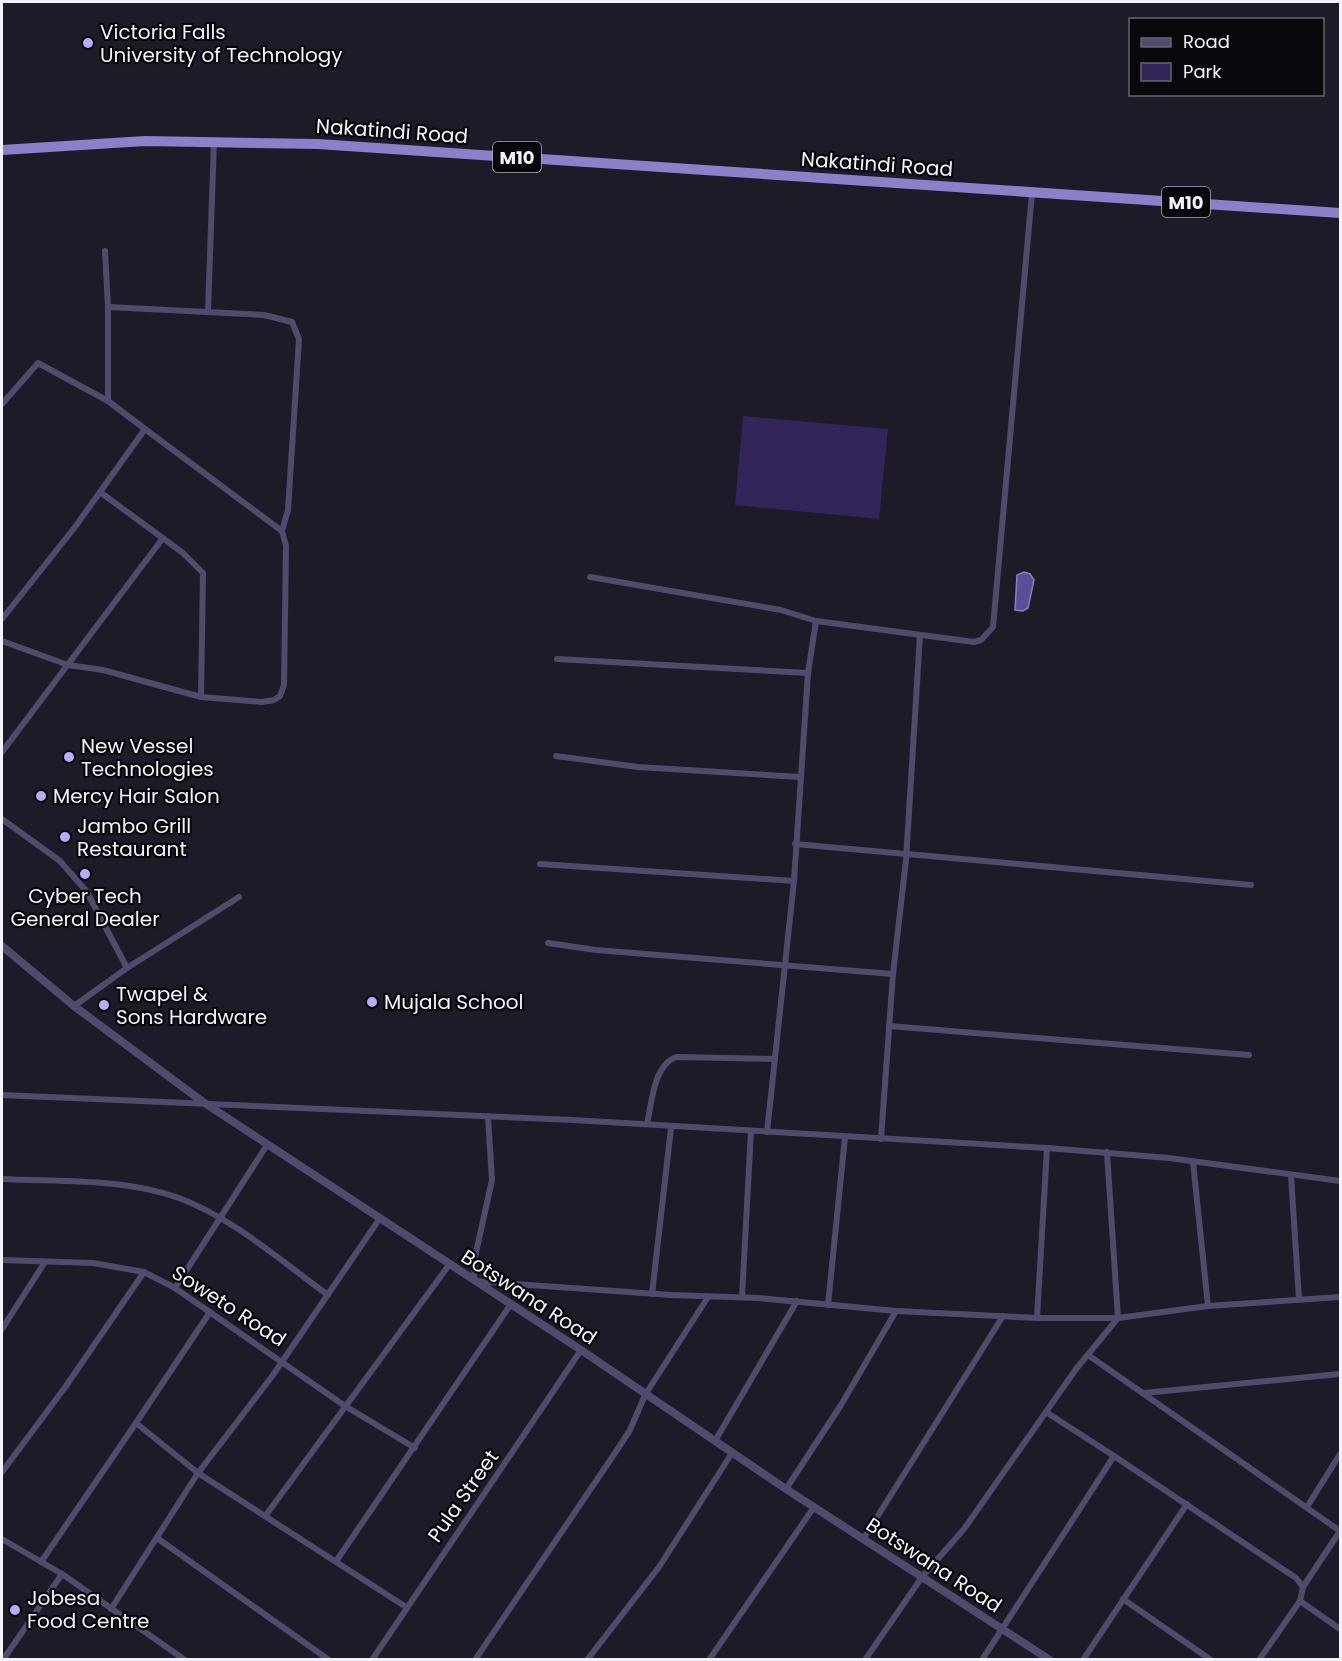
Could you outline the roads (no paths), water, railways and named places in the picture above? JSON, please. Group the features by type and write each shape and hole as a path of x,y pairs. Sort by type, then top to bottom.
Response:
{"highway":[{"name":"Nakatindi Road","path":"2,150 133,141 214,140 392,148 1032,193"},
{"name":"M10","path":"1032,193 1341,213"}],"street":[{"path":"208,312 214,140"},
{"path":"590,577 781,610 816,621 974,642 981,640 993,627 1032,193"},
{"path":"105,251 108,307 108,401"},
{"path":"2,641 68,665 113,673 201,697 262,702 274,700 280,696 284,673 286,546 282,531 288,510 299,339 292,322 264,315 108,307"},
{"path":"2,404 38,363 108,401 282,531"},
{"path":"2,616 100,492 144,429"},
{"path":"100,492 183,553 203,573 201,697"},
{"path":"2,752 163,538"},
{"path":"767,1132 794,881 807,673 816,621"},
{"path":"881,1139 893,974 906,852 920,634"},
{"path":"557,659 807,673"},
{"path":"556,756 638,767 800,777"},
{"path":"2,819 60,861 87,892 127,968"},
{"path":"795,844 906,852 1251,885"},
{"path":"540,864 794,881"},
{"path":"74,1006 127,968 239,897"},
{"path":"548,943 596,950 893,974"},
{"name":"Botswana Road","path":"2,946 74,1006 203,1102 581,1350 786,1490 1050,1659"},
{"path":"889,1026 1249,1055"},
{"path":"647,1124 661,1068 668,1060 676,1057 775,1059"},
{"path":"2,1095 203,1102 647,1124 671,1128 1047,1148 1107,1152 1341,1181"},
{"path":"488,1117 492,1180 475,1257 474,1281 652,1294 742,1297 896,1311 1037,1318 1118,1318 1209,1306 1341,1298"},
{"path":"652,1294 671,1128"},
{"path":"742,1297 751,1131"},
{"path":"828,1305 845,1137"},
{"path":"175,1288 267,1145"},
{"path":"1037,1318 1047,1148"},
{"path":"866,1659 922,1577 959,1536 1046,1412 1118,1318 1107,1152"},
{"path":"1193,1162 1209,1306"},
{"path":"1291,1175 1299,1299"},
{"path":"2,1179 145,1188 179,1198 221,1219 328,1295"},
{"path":"111,1609 198,1473 282,1361 380,1218"},
{"name":"Soweto Road","path":"2,1260 93,1263 144,1272 175,1288 345,1406 415,1448"},
{"path":"2,1329 45,1262"},
{"path":"266,1515 449,1265"},
{"path":"2,1472 144,1272"},
{"path":"475,1659 630,1430 645,1395 708,1297"},
{"path":"715,1441 797,1301"},
{"path":"337,1560 511,1304"},
{"path":"786,1490 841,1405 896,1311"},
{"path":"41,1562 210,1312"},
{"path":"864,1538 1003,1316"},
{"name":"Pula Street","path":"372,1659 495,1481 581,1350"},
{"path":"1088,1355 1340,1531 1303,1587 1300,1601 1258,1659"},
{"path":"1143,1394 1341,1374"},
{"path":"1046,1412 1296,1578 1303,1587"},
{"path":"136,1424 198,1473 337,1560 406,1607"},
{"path":"587,1659 659,1567 732,1453"},
{"path":"1307,1507 1341,1454"},
{"path":"982,1659 1114,1456"},
{"path":"1083,1659 1187,1504"},
{"path":"709,1659 814,1507"},
{"path":"157,1538 329,1659"},
{"path":"2,1539 62,1574 183,1659"},
{"path":"5,1657 62,1574"},
{"path":"1124,1599 1211,1659"},
{"path":"1300,1601 1341,1629"}],"place":[{"name":"Victoria Falls University of Technology","path":"88,43"},
{"name":"New Vessel Technologies","path":"69,757"},
{"name":"Mercy Hair Salon","path":"41,796"},
{"name":"Jambo Grill Restaurant","path":"65,837"},
{"name":"Cyber Tech General Dealer","path":"85,874"},
{"name":"Mujala School","path":"372,1002"},
{"name":"Twapel & Sons Hardware","path":"104,1005"},
{"name":"Jobesa Food Centre","path":"15,1610"}]}
